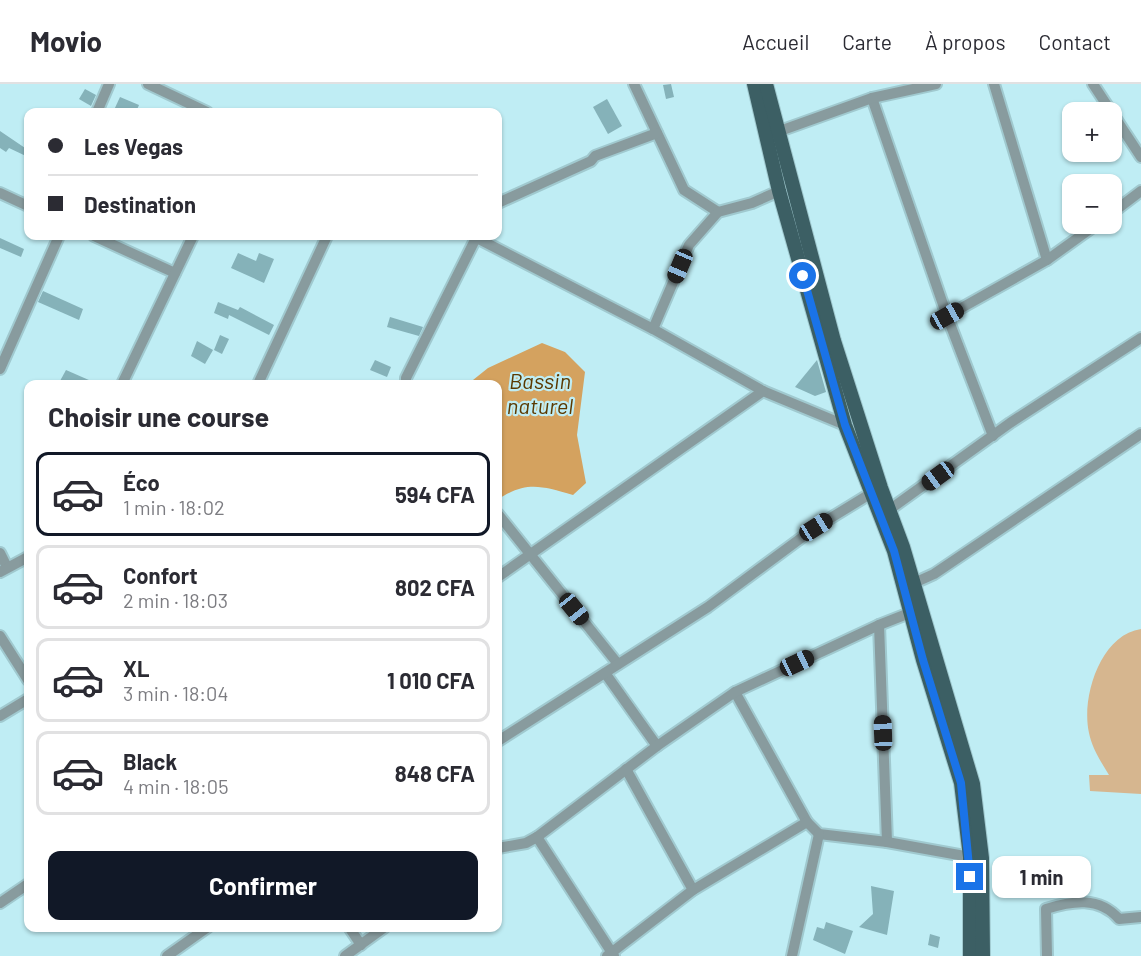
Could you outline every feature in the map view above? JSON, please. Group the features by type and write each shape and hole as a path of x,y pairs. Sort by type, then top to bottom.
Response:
{"main road":[{"path":"754,84 779,191 845,425 876,490 889,510 914,583 974,784 982,858 983,956"},
{"path":"766,84 834,341 912,612 923,660 961,783 970,857 970,956"}],"street":[{"path":"99,108 110,84"},
{"path":"148,84 199,108"},
{"path":"634,84 684,190 718,212"},
{"path":"777,132 872,98 936,84"},
{"path":"993,84 1047,260"},
{"path":"1093,84 1141,157"},
{"path":"872,98 947,316 993,436"},
{"path":"502,201 591,161 596,156 657,133"},
{"path":"653,329 689,245 718,212 752,203 779,191"},
{"path":"1122,205 1141,191"},
{"path":"0,193 24,204"},
{"path":"947,316 1047,260 1083,234"},
{"path":"0,369 57,240"},
{"path":"103,240 175,273"},
{"path":"128,380 191,240"},
{"path":"260,380 325,240"},
{"path":"406,380 474,240"},
{"path":"481,240 653,329 763,391 845,425"},
{"path":"889,510 993,436 1141,338"},
{"path":"502,574 763,391"},
{"path":"914,583 934,574 1141,434"},
{"path":"502,738 708,607 816,527 876,490"},
{"path":"502,519 618,664"},
{"path":"0,553 4,570 24,558"},
{"path":"502,847 526,843 537,837 657,746 735,692 912,612"},
{"path":"879,625 887,842"},
{"path":"0,636 24,674"},
{"path":"604,673 657,746"},
{"path":"735,692 807,822 819,834 887,842 970,857"},
{"path":"0,717 24,702"},
{"path":"626,769 693,890"},
{"path":"537,837 611,955 693,890 807,822"},
{"path":"792,956 819,834"},
{"path":"0,903 24,887"},
{"path":"1047,956 1046,909 1068,902 1094,903 1111,910 1119,919 1141,917"},
{"path":"167,956 201,932"},
{"path":"352,932 361,945"},
{"path":"345,956 378,932"}],"shaded area":[{"path":"1141,629 1141,794 1090,791 1089,775 1109,775 1090,739 1087,719 1091,686 1104,655 1114,643 1127,634"}],"water":[{"name":"Bassin naturel","path":"542,343 565,352 585,372 577,435 586,483 573,495 552,489 526,487 502,497 502,380 473,380 488,368"}],"building":[{"path":"671,84 674,97 666,99 663,85"},
{"path":"85,89 96,95 91,106 79,99"},
{"path":"120,97 139,105 138,108 115,108"},
{"path":"607,99 622,126 608,134 593,107"},
{"path":"0,131 24,147 24,155 9,148 6,152 0,148"},
{"path":"0,238 24,249 21,257 0,248"},
{"path":"238,253 256,261 259,253 274,259 264,283 231,268"},
{"path":"43,291 83,309 79,320 38,302"},
{"path":"218,302 238,310 240,307 274,325 269,335 229,315 228,319 214,313"},
{"path":"390,317 423,327 419,336 387,327"},
{"path":"220,335 229,339 222,354 214,350"},
{"path":"197,341 213,350 205,364 191,356"},
{"path":"375,360 391,367 387,377 370,370"},
{"path":"817,360 826,392 815,396 795,387"},
{"path":"66,370 89,380 61,380"},
{"path":"871,886 894,891 887,935 859,927 873,914"},
{"path":"826,922 853,931 845,954 813,940 817,927 824,929"},
{"path":"930,934 940,937 938,948 928,945"}],"route":[{"path":"803,276 845,425 894,551 923,660 961,783 970,857 970,877"}]}
